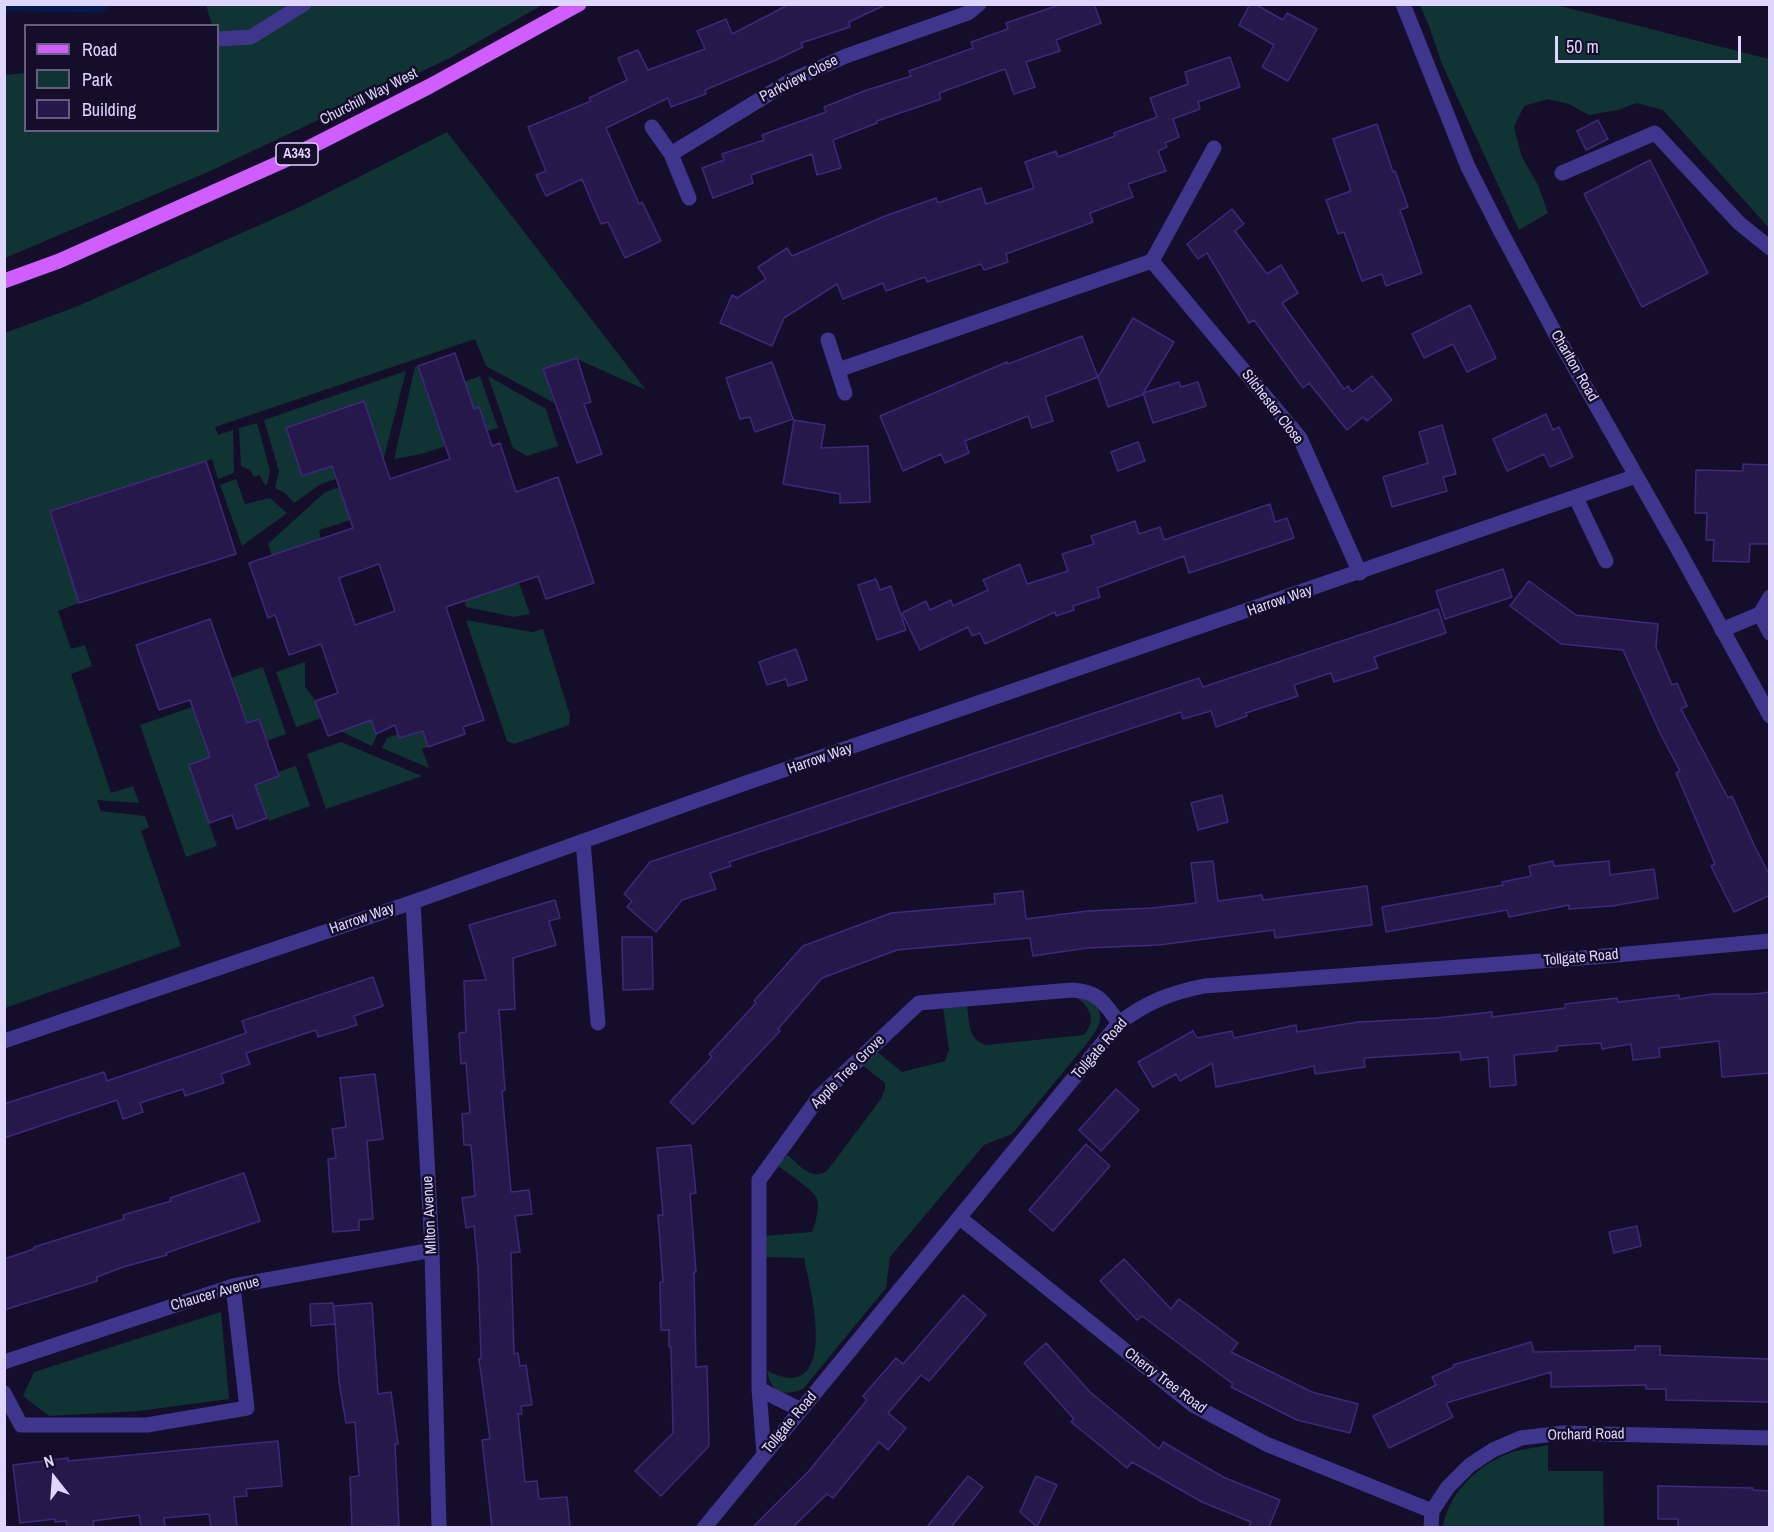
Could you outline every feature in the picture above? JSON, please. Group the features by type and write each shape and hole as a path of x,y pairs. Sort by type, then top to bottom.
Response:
{"main road":[{"name":"Churchill Way West","path":"4,281 59,261 281,162 430,86 579,4"}],"street":[{"path":"219,39 251,37 304,4"},
{"name":"Parkview Close","path":"671,154 790,81 846,56 968,13 979,4"},
{"name":"Charlton Road","path":"1403,4 1468,167 1555,333 1770,716"},
{"path":"652,127 671,154 689,198"},
{"path":"1562,173 1656,133 1738,223 1770,248"},
{"path":"838,370 1152,261 1214,148"},
{"name":"Silchester Close","path":"1152,261 1300,438 1360,573"},
{"path":"828,340 845,393"},
{"name":"Harrow Way","path":"4,1041 413,902 582,841 1636,476"},
{"path":"1576,498 1606,561"},
{"path":"1722,630 1760,614 1770,597"},
{"path":"1760,614 1770,633"},
{"path":"582,841 598,1023"},
{"name":"Milton Avenue","path":"413,902 432,1250 439,1527"},
{"name":"Tollgate Road","path":"704,1527 1119,1023 1151,1002 1176,992 1204,986 1594,957 1770,941"},
{"name":"Apple Tree Grove","path":"764,1454 759,1389 759,1180 819,1097 919,1002 1072,990 1088,991 1098,998 1119,1023"},
{"name":"Cherry Tree Road","path":"960,1218 1193,1406 1266,1444 1432,1510"},
{"name":"Chaucer Avenue","path":"4,1362 233,1286 432,1250"},
{"path":"4,1393 21,1425 147,1425 247,1408 233,1286"},
{"path":"759,1389 801,1410"},
{"name":"Orchard Road","path":"1432,1510 1448,1488 1470,1466 1493,1450 1521,1438 1563,1434 1770,1438"},
{"path":"1431,1527 1432,1510"}],"green space":[{"path":"206,5 542,5 450,58 208,172 5,258 5,75 24,73 24,132 219,132 219,24 212,24"},
{"path":"1420,5 1556,5 1769,59 1769,228 1663,110 1637,103 1618,110 1589,115 1569,104 1548,99 1524,106 1514,127 1522,157 1538,185 1548,213 1519,230 1442,64"},
{"path":"447,132 646,390 577,359 544,369 554,403 486,366 475,339 215,427 218,435 233,430 234,473 218,479 212,459 50,511 79,603 58,611 71,649 85,645 92,666 71,674 111,793 133,786 139,803 97,800 101,811 145,816 149,827 141,831 181,946 5,1008 5,333 78,306 302,206"},
{"path":"418,366 427,395 432,394 437,420 446,446 394,459 415,367"},
{"path":"406,371 383,462 364,401 286,428 302,476 358,457 362,470 321,484 294,503 285,493 275,488 279,471 264,420"},
{"path":"480,376 498,428 487,431 479,407 470,410 461,383"},
{"path":"488,376 546,409 558,446 527,456 513,448"},
{"path":"257,423 270,471 267,485 259,475 254,477 250,470 241,466 239,428"},
{"path":"236,479 245,504 270,498 287,513 242,546 220,485"},
{"path":"365,479 351,520 319,530 321,539 272,556 268,544 325,492"},
{"path":"515,572 530,614 514,617 466,607 465,601 508,586"},
{"path":"466,620 532,632 543,629 570,715 569,725 514,744 507,741"},
{"path":"305,662 305,687 316,701 322,718 296,727 276,672"},
{"path":"263,667 286,734 266,741 247,723 231,678"},
{"path":"192,707 210,757 189,765 217,846 186,857 140,725"},
{"path":"371,720 376,734 378,733 372,746 340,731"},
{"path":"423,731 428,747 422,749 429,768 382,748 387,738 398,734 400,738"},
{"path":"341,742 422,776 326,809 307,754"},
{"path":"296,766 310,806 269,821 255,785 279,776 278,772"},
{"path":"1075,996 1097,1004 1100,1020 1095,1033 1012,1134 984,1145 890,1257 886,1288 803,1389 784,1393 775,1388 771,1384 767,1371 789,1378 803,1374 811,1363 816,1328 804,1258 765,1257 764,1236 812,1232 818,1207 815,1195 777,1165 788,1155 811,1173 821,1174 827,1171 881,1099 885,1083 861,1064 876,1051 902,1072 945,1061 949,1050 943,1008 967,1006 972,1035 986,1045 1084,1035 1090,1024 1090,1014 1085,1004"},
{"path":"221,1312 229,1399 139,1411 49,1416 23,1396 34,1372"},
{"path":"1548,1445 1548,1471 1603,1471 1604,1527 1443,1527 1451,1503 1466,1483 1485,1466 1507,1454"}],"water":[{"path":"5,4 111,5 102,13 5,11"}],"building":[{"path":"790,4 887,4 849,22 850,27 801,43 803,47 705,90 706,94 671,107 668,98 606,128 639,204 642,202 661,241 625,258 608,222 601,224 582,179 546,196 536,175 546,171 528,127 591,101 589,98 627,80 618,58 638,50 648,70 705,49 697,31 726,19 732,34"},
{"path":"1062,4 1094,4 1101,23 1056,40 1060,51 1026,62 1035,87 1014,94 1005,69 939,93 941,99 877,121 877,123 833,140 841,168 817,175 812,154 751,175 753,183 713,198 702,168 724,160 722,154 764,140 762,135 826,112 824,107 911,76 909,71 973,48 971,42 1008,29 1006,23"},
{"path":"1250,4 1255,4 1283,20 1287,13 1317,29 1288,81 1262,67 1274,45 1239,25"},
{"path":"1230,57 1240,87 1198,102 1200,109 1173,119 1179,137 1165,143 1167,147 1158,151 1166,171 1128,184 1133,197 1090,213 1093,222 1006,254 1008,262 984,270 981,264 927,282 925,277 886,291 883,283 843,299 837,284 784,318 772,346 720,323 732,295 737,298 766,279 758,267 787,248 792,256 885,216 936,198 938,203 981,188 986,204 1034,188 1025,162 1056,151 1058,157 1115,136 1114,133 1157,117 1150,98 1188,84 1185,72"},
{"path":"1598,120 1608,139 1586,150 1577,131"},
{"path":"1377,124 1393,172 1395,171 1408,207 1400,210 1422,273 1386,286 1382,274 1362,281 1344,232 1338,234 1326,200 1351,191 1333,139"},
{"path":"1650,160 1708,273 1642,307 1584,194"},
{"path":"1232,209 1244,224 1235,231 1267,274 1281,265 1298,293 1282,303 1344,389 1348,386 1352,392 1372,376 1392,400 1367,421 1363,417 1347,430 1309,383 1303,388 1254,320 1249,323 1207,253 1198,259 1187,244"},
{"path":"1470,305 1496,358 1467,372 1453,344 1424,358 1412,334"},
{"path":"1133,318 1174,342 1142,395 1108,407 1098,377"},
{"path":"1082,336 1098,377 1045,397 1053,421 1032,428 1028,416 965,441 969,453 945,463 941,454 903,471 880,416 1007,362 1008,364"},
{"path":"455,353 474,409 479,407 492,446 500,443 516,492 558,477 594,583 546,599 538,576 446,607 484,720 463,727 465,734 428,747 423,731 399,738 395,725 376,734 371,720 328,736 315,701 338,693 321,644 289,655 275,615 268,618 249,563 353,528 332,466 302,476 286,428 364,401 390,479 450,459 418,366","holes":["379,564 395,611 355,625 339,578"]},
{"path":"577,358 591,402 584,404 602,454 577,463 543,369"},
{"path":"772,362 793,419 755,432 750,417 740,419 726,378"},
{"path":"1179,382 1181,387 1198,382 1206,406 1153,423 1143,393"},
{"path":"1546,414 1553,430 1559,427 1573,457 1550,467 1544,454 1507,471 1493,439"},
{"path":"794,420 825,425 821,448 868,446 870,502 840,503 840,494 783,484"},
{"path":"1442,425 1456,474 1443,477 1447,491 1392,507 1383,477 1428,463 1419,432"},
{"path":"1138,442 1145,461 1118,471 1111,452"},
{"path":"206,461 236,554 79,603 50,511"},
{"path":"1743,464 1770,465 1770,544 1750,544 1749,562 1713,561 1714,540 1706,540 1707,513 1695,513 1696,470 1743,471"},
{"path":"1270,504 1275,522 1287,518 1294,538 1189,573 1184,556 1097,588 1100,597 1073,606 1074,610 1056,616 1055,612 985,644 980,633 972,636 968,627 920,650 902,613 926,601 930,610 951,600 953,606 988,590 983,580 1020,564 1027,584 1068,571 1062,554 1094,544 1091,536 1135,521 1139,534 1160,527 1164,540"},
{"path":"1503,569 1512,597 1445,619 1436,591"},
{"path":"876,579 880,590 891,586 906,630 877,640 858,585"},
{"path":"1529,581 1576,615 1658,624 1656,647 1672,685 1677,683 1687,706 1681,709 1728,798 1732,796 1770,876 1770,895 1734,912 1711,866 1715,864 1676,773 1680,771 1660,733 1623,650 1561,644 1510,606"},
{"path":"1438,609 1446,633 1374,657 1378,668 1334,682 1331,673 1294,685 1298,696 1246,713 1247,716 1216,727 1211,711 1183,719 1181,712 729,862 731,866 710,873 716,889 682,900 656,932 627,907 632,901 624,894 650,862 1199,678 1203,687"},
{"path":"210,619 247,723 259,719 279,776 255,785 267,818 237,829 232,815 209,823 189,765 210,757 190,700 159,710 136,645"},
{"path":"796,649 807,680 788,686 786,679 767,685 759,662"},
{"path":"1222,795 1228,822 1198,830 1191,803"},
{"path":"1213,861 1218,901 1262,895 1263,900 1367,886 1372,925 1275,938 1274,930 1159,945 1087,948 1033,956 1030,938 897,950 822,978 778,1029 780,1031 693,1124 670,1102 712,1057 709,1054 756,1003 754,1001 803,946 891,913 995,904 994,894 1023,891 1026,919 1087,911 1196,903 1191,863"},
{"path":"1553,861 1554,866 1609,861 1610,875 1654,869 1658,898 1612,906 1569,909 1569,905 1509,917 1507,910 1386,932 1382,907 1503,885 1502,882 1531,876 1529,866"},
{"path":"555,900 560,918 549,921 556,945 513,958 515,1009 499,1010 505,1090 502,1091 511,1192 529,1190 532,1214 515,1216 520,1252 511,1253 514,1354 518,1353 520,1366 526,1365 532,1405 521,1406 522,1414 518,1414 525,1482 537,1481 539,1499 567,1497 570,1527 492,1527 482,1440 490,1439 479,1359 481,1358 478,1268 474,1226 466,1228 462,1198 475,1196 471,1145 464,1145 462,1114 470,1113 466,1063 461,1064 459,1033 466,1032 464,981 486,980 469,925"},
{"path":"622,937 652,937 653,989 623,990"},
{"path":"373,977 383,1006 354,1016 357,1025 318,1037 316,1030 246,1053 250,1064 221,1074 224,1083 185,1096 183,1089 140,1103 143,1112 123,1119 117,1100 4,1138 4,1104 104,1072 107,1081 192,1052 246,1033 242,1021"},
{"path":"1770,992 1770,1073 1722,1077 1719,1041 1659,1048 1660,1057 1633,1060 1631,1044 1602,1049 1601,1043 1557,1046 1557,1051 1514,1055 1516,1085 1490,1087 1488,1057 1461,1060 1460,1052 1364,1058 1365,1067 1315,1074 1314,1066 1216,1087 1212,1063 1180,1081 1176,1074 1153,1087 1138,1062 1193,1031 1197,1038 1232,1031 1234,1038 1296,1025 1297,1032 1358,1022 1437,1018 1492,1012 1492,1017 1565,1008 1565,1004 1617,998 1618,1002 1679,995 1679,999 1712,994"},
{"path":"375,1074 383,1139 367,1141 373,1219 359,1220 359,1230 333,1232 328,1159 336,1158 332,1129 346,1127 340,1078"},
{"path":"1116,1089 1139,1110 1101,1151 1079,1130"},
{"path":"1086,1144 1110,1166 1053,1231 1029,1210"},
{"path":"691,1145 696,1193 690,1194 696,1272 694,1272 696,1367 707,1366 709,1446 661,1496 635,1471 673,1433 671,1347 669,1347 669,1330 661,1330 660,1282 663,1282 658,1215 663,1215 657,1148"},
{"path":"244,1173 260,1221 166,1253 167,1255 123,1267 97,1277 97,1281 4,1310 4,1259 34,1249 34,1247 124,1219 123,1215 171,1201 170,1198"},
{"path":"1637,1226 1641,1246 1614,1253 1609,1232"},
{"path":"1124,1259 1171,1309 1179,1299 1238,1343 1231,1352 1312,1392 1358,1404 1350,1433 1297,1420 1231,1387 1233,1384 1142,1316 1137,1320 1100,1281"},
{"path":"963,1295 986,1315 929,1381 921,1375 888,1413 906,1428 888,1450 879,1442 833,1498 827,1494 793,1527 753,1527 808,1472 867,1400 863,1396 896,1358 903,1364"},
{"path":"333,1303 335,1324 311,1326 310,1304"},
{"path":"372,1303 378,1394 391,1392 398,1444 395,1444 399,1526 352,1527 350,1477 359,1476 355,1422 346,1423 339,1382 334,1306"},
{"path":"1531,1342 1534,1352 1635,1350 1635,1346 1660,1346 1660,1355 1770,1359 1770,1402 1666,1400 1666,1389 1646,1389 1646,1385 1551,1387 1551,1372 1446,1403 1453,1417 1389,1448 1373,1416 1436,1385 1432,1377 1454,1367 1453,1365"},
{"path":"1046,1343 1090,1392 1159,1449 1163,1442 1223,1477 1280,1500 1269,1527 1249,1527 1251,1522 1202,1502 1132,1462 1127,1468 1071,1422 1074,1419 1024,1363"},
{"path":"278,1441 282,1486 246,1489 247,1496 234,1497 237,1527 211,1527 209,1514 164,1518 165,1527 141,1527 139,1515 93,1521 94,1527 67,1527 66,1521 55,1522 55,1519 20,1523 13,1465 68,1458 68,1461"},
{"path":"968,1476 983,1487 951,1527 927,1527"},
{"path":"1036,1476 1057,1485 1037,1527 1020,1512"},
{"path":"1658,1486 1753,1488 1753,1490 1770,1491 1770,1527 1678,1527 1678,1519 1658,1519"}]}
